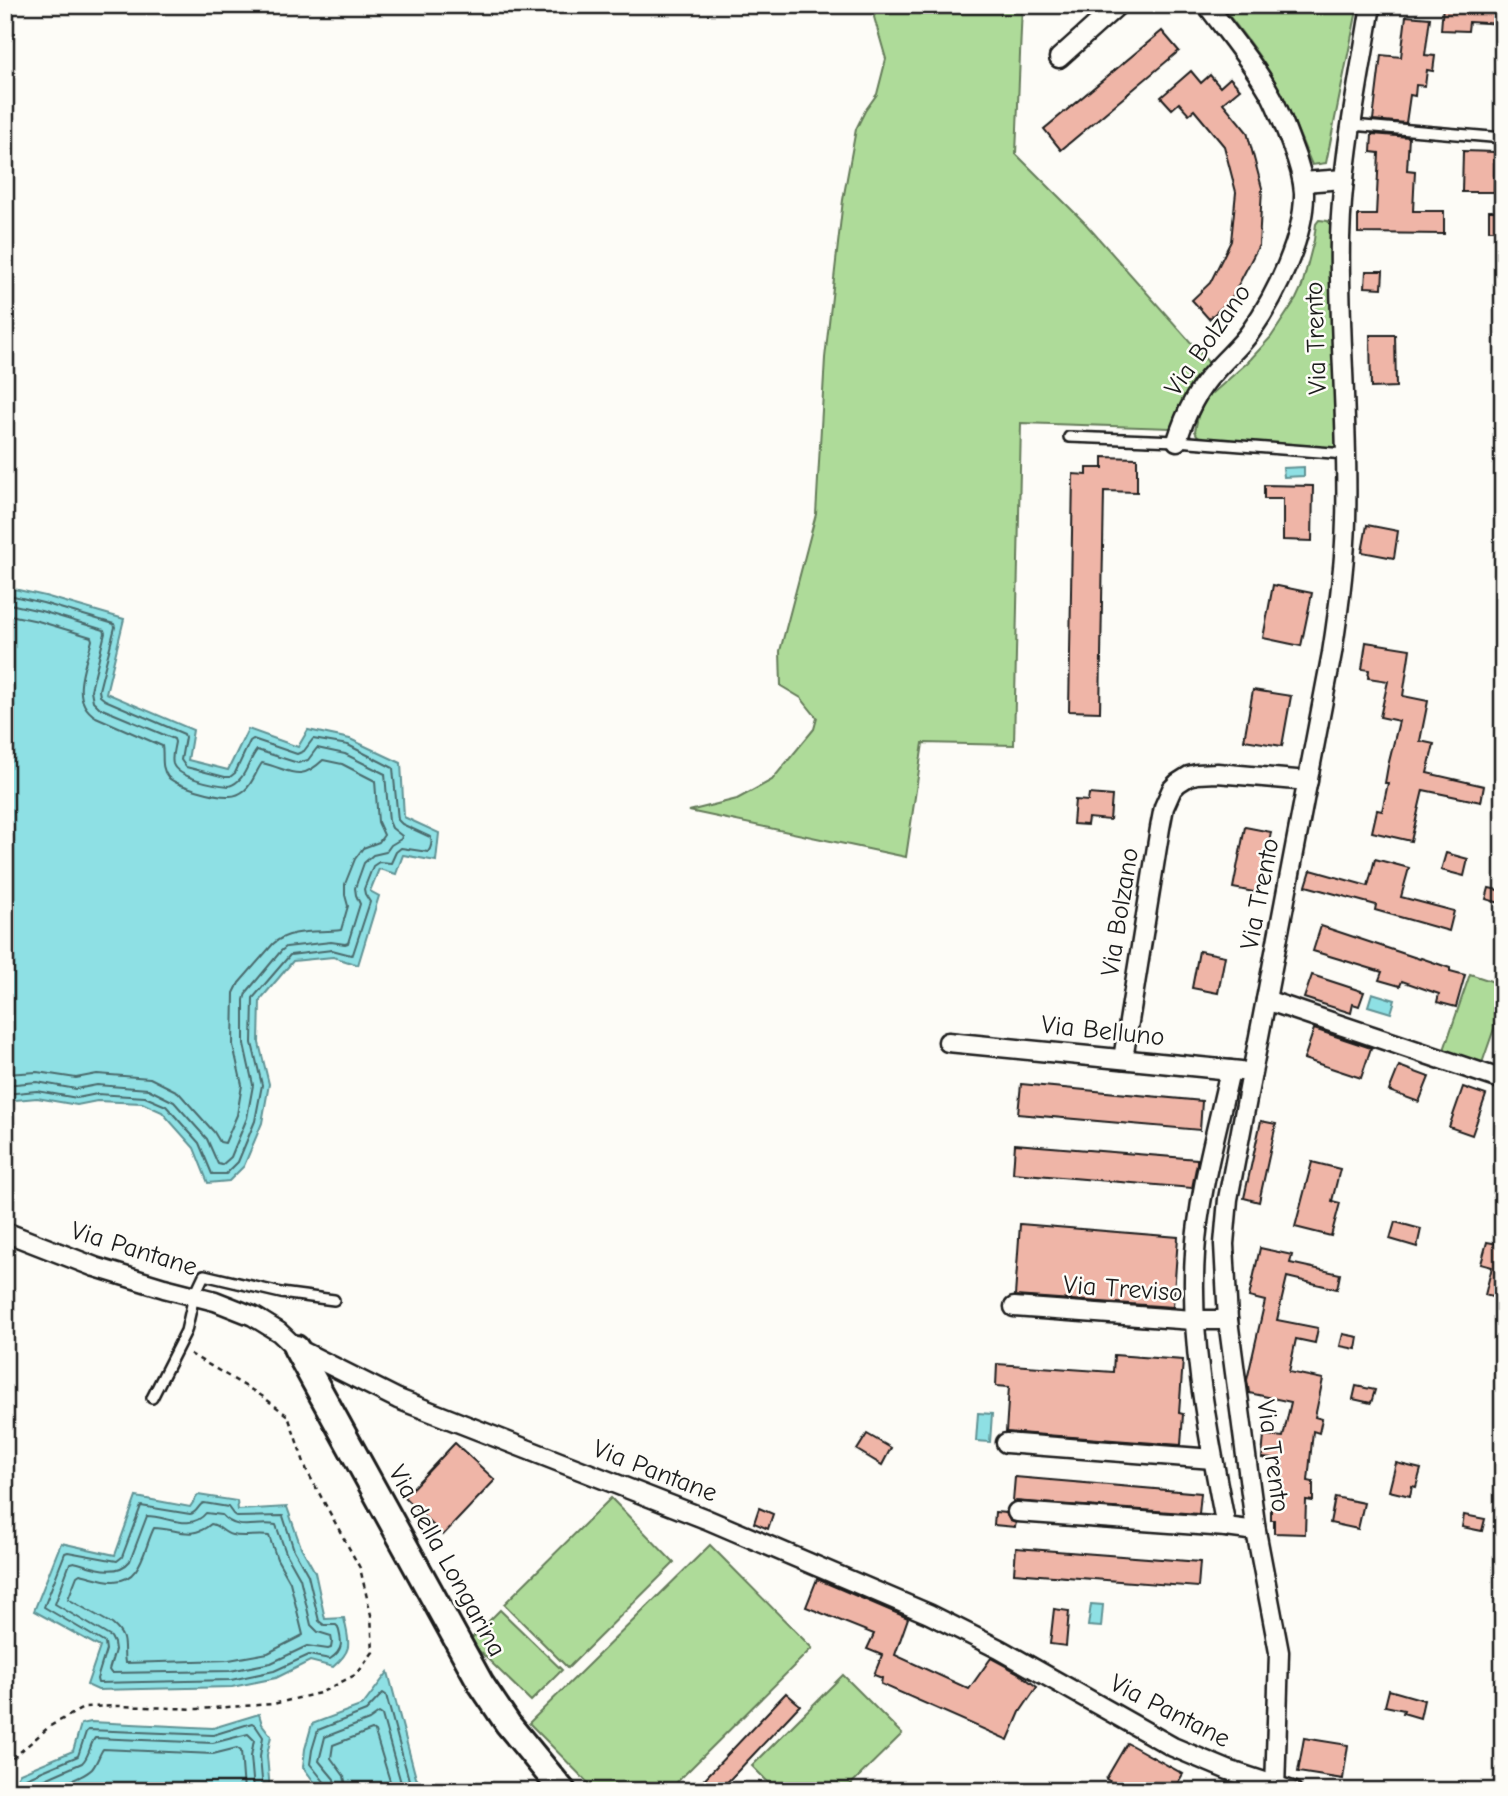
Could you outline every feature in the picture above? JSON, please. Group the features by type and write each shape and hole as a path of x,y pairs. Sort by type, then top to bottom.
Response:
{"street":[{"path":"1059,58 1118,5"},
{"name":"Via Bolzano","path":"1177,441 1187,411 1196,396 1250,333 1280,283 1299,226 1303,200 1303,182 1297,159 1272,97 1248,59 1207,5"},
{"name":"Via Trento","path":"1275,1788 1279,1652 1256,1531 1228,1320 1224,1254 1228,1199 1332,653 1342,587 1346,517 1340,256 1344,179 1371,5"},
{"path":"1303,182 1344,179"},
{"name":"Via Bolzano","path":"1123,1059 1162,817 1172,789 1189,776 1206,773 1308,781"},
{"path":"1266,1000 1503,1080"},
{"name":"Via Belluno","path":"948,1042 1252,1073"},
{"path":"1226,1527 1213,1459 1194,1320 1195,1252 1199,1214 1230,1070"},
{"name":"Via Pantane","path":"5,1232 95,1268 215,1301 253,1316 279,1332 296,1348 398,1399 706,1519 929,1615 999,1649 1172,1747 1275,1788 1293,1791"},
{"name":"Via Treviso","path":"1014,1307 1228,1320"},
{"name":"Via della Longarina","path":"296,1348 481,1684 516,1735 563,1791"},
{"path":"1006,1443 1213,1459"},
{"path":"1017,1512 1256,1531"}],"lane":[{"path":"1352,125 1503,138"},
{"path":"1069,437 1177,441 1345,454"},
{"path":"152,1398 186,1331 194,1296 204,1275 281,1293 334,1300"}],"path":[{"path":"5,1765 50,1726 85,1707 198,1709 273,1704 320,1693 356,1674 373,1652 371,1615 360,1568 307,1471 288,1416 262,1396 178,1347"}],"green space":[{"path":"877,5 1022,5 1016,154 1084,222 1210,364 1180,408 1171,428 1021,423 1014,745 923,743 906,857 689,811 737,799 772,780 814,729 817,718 801,698 781,686 780,651 816,514 825,358 843,200 856,129 877,94 886,59 874,17"},
{"path":"1221,5 1358,5 1326,163 1312,165 1272,76"},
{"path":"1319,220 1328,221 1333,231 1336,449 1202,439 1195,431 1205,400 1248,362 1271,337 1296,299 1302,286"},
{"path":"1470,974 1503,985 1503,1003 1481,1066 1443,1053"},
{"path":"611,1498 674,1563 568,1668 504,1604"},
{"path":"710,1545 812,1648 668,1791 596,1791 529,1723"},
{"path":"500,1610 562,1670 531,1701 469,1641"},
{"path":"843,1675 902,1734 844,1791 777,1791 752,1766"}],"water":[{"path":"1304,467 1304,476 1284,477 1283,468"},
{"path":"5,587 124,619 106,693 193,730 188,760 228,770 248,729 298,747 308,730 350,739 401,763 404,817 439,833 436,861 403,855 396,874 379,869 370,891 379,896 358,965 333,957 293,961 260,1000 259,1043 269,1084 262,1123 244,1166 229,1181 208,1183 194,1148 162,1112 142,1103 97,1101 77,1105 37,1098 5,1101"},
{"path":"1372,993 1395,1000 1391,1013 1368,1006"},
{"path":"978,1413 992,1414 990,1442 976,1441"},
{"path":"198,1495 237,1501 238,1510 287,1507 301,1547 315,1572 325,1619 344,1618 347,1650 333,1667 310,1661 276,1678 232,1687 98,1690 87,1685 100,1647 34,1611 61,1543 115,1555 136,1497 190,1507"},
{"path":"1091,1604 1103,1605 1101,1627 1088,1626"},
{"path":"388,1672 416,1778 427,1791 321,1791 303,1767 312,1724 363,1705"},
{"path":"259,1714 262,1724 271,1736 267,1755 270,1791 9,1791 20,1773 73,1751 81,1724 91,1722 213,1728"}],"building":[{"path":"1443,5 1503,5 1503,24 1469,22 1468,31 1441,30"},
{"path":"1406,16 1430,18 1425,55 1435,56 1433,71 1427,70 1425,86 1416,85 1415,96 1410,95 1406,123 1373,120 1381,55 1401,57"},
{"path":"1162,31 1179,51 1061,150 1044,129"},
{"path":"1191,71 1201,83 1210,75 1220,87 1230,78 1240,89 1223,103 1247,132 1262,188 1259,245 1231,299 1209,319 1192,300 1210,283 1231,241 1236,192 1224,146 1194,110 1189,114 1179,103 1172,109 1161,97"},
{"path":"1372,134 1409,137 1407,170 1415,171 1413,211 1444,211 1444,234 1358,233 1358,215 1376,215 1379,153 1371,152"},
{"path":"1463,151 1495,152 1494,192 1462,192"},
{"path":"1489,211 1503,211 1503,230 1489,230"},
{"path":"1366,271 1383,271 1382,288 1365,287"},
{"path":"1370,335 1395,335 1396,387 1371,388"},
{"path":"1103,457 1137,458 1137,492 1104,491 1100,712 1069,711 1073,474 1087,475 1087,468 1103,468"},
{"path":"1264,485 1313,486 1312,541 1283,540 1283,499 1264,499"},
{"path":"1367,525 1398,531 1394,558 1362,552"},
{"path":"1273,585 1312,593 1301,646 1263,638"},
{"path":"1366,642 1410,649 1403,696 1428,701 1420,741 1434,744 1427,773 1484,786 1481,802 1423,790 1411,841 1372,832 1377,810 1382,811 1388,783 1385,783 1388,766 1399,721 1380,717 1388,681 1368,678 1369,670 1362,669"},
{"path":"1253,690 1291,696 1282,746 1244,740"},
{"path":"1089,794 1112,796 1110,820 1088,818 1087,825 1073,824 1075,800 1088,801"},
{"path":"1245,827 1271,832 1259,893 1233,888"},
{"path":"1446,853 1468,859 1464,876 1441,870"},
{"path":"1375,859 1409,868 1401,897 1454,911 1449,931 1375,910 1376,905 1306,886 1311,870 1368,886"},
{"path":"1489,888 1503,891 1503,904 1486,899"},
{"path":"1321,926 1465,975 1456,1007 1437,1002 1439,994 1402,981 1400,986 1379,980 1382,972 1313,951"},
{"path":"1199,951 1225,956 1218,993 1192,988"},
{"path":"1312,975 1364,992 1359,1006 1353,1004 1351,1013 1304,998"},
{"path":"1314,1029 1371,1048 1361,1078 1304,1059"},
{"path":"1399,1066 1429,1077 1419,1102 1389,1091"},
{"path":"1021,1084 1202,1101 1200,1130 1018,1114"},
{"path":"1463,1087 1486,1095 1472,1135 1449,1127"},
{"path":"1261,1121 1276,1124 1259,1202 1244,1198"},
{"path":"1015,1144 1197,1159 1197,1163 1192,1188 1013,1173"},
{"path":"1312,1162 1340,1169 1332,1201 1340,1203 1331,1236 1295,1227"},
{"path":"1395,1222 1421,1229 1417,1247 1390,1239"},
{"path":"1020,1224 1178,1237 1173,1307 1015,1296"},
{"path":"1487,1242 1503,1244 1503,1300 1485,1295 1492,1267 1481,1264"},
{"path":"1260,1248 1292,1255 1290,1263 1340,1274 1337,1289 1287,1277 1277,1320 1318,1328 1315,1343 1296,1339 1289,1372 1323,1379 1315,1417 1322,1419 1319,1433 1313,1431 1308,1481 1313,1482 1313,1501 1306,1500 1305,1534 1274,1533 1271,1506 1281,1506 1282,1460 1262,1458 1264,1435 1283,1437 1291,1402 1249,1393 1247,1380 1265,1301 1249,1297"},
{"path":"1343,1334 1358,1337 1356,1349 1340,1346"},
{"path":"1114,1355 1183,1360 1179,1413 1183,1414 1181,1445 1006,1432 1009,1387 996,1386 997,1364 1113,1372"},
{"path":"1356,1386 1375,1390 1371,1403 1353,1399"},
{"path":"867,1434 891,1448 882,1465 857,1450"},
{"path":"455,1443 495,1480 443,1535 404,1497"},
{"path":"1396,1463 1421,1469 1416,1487 1412,1486 1410,1496 1389,1491"},
{"path":"1015,1477 1201,1493 1199,1514 1013,1501"},
{"path":"1335,1497 1364,1503 1358,1529 1330,1523"},
{"path":"759,1508 773,1514 768,1529 754,1523"},
{"path":"995,1512 1006,1513 1010,1521 1016,1523 1015,1527 994,1525"},
{"path":"1464,1515 1485,1519 1482,1531 1462,1527"},
{"path":"1016,1548 1200,1562 1198,1587 1014,1573"},
{"path":"817,1579 908,1618 895,1655 969,1689 991,1658 1037,1687 1020,1712 1008,1740 881,1684 882,1678 874,1675 882,1655 867,1649 874,1634 806,1607"},
{"path":"1054,1609 1069,1611 1066,1646 1050,1644"},
{"path":"1389,1690 1424,1700 1420,1718 1403,1713 1404,1710 1385,1706"},
{"path":"786,1693 800,1705 719,1791 693,1791"},
{"path":"1304,1738 1348,1745 1343,1779 1298,1772"},
{"path":"1127,1743 1183,1774 1173,1791 1126,1791 1106,1779"}]}
